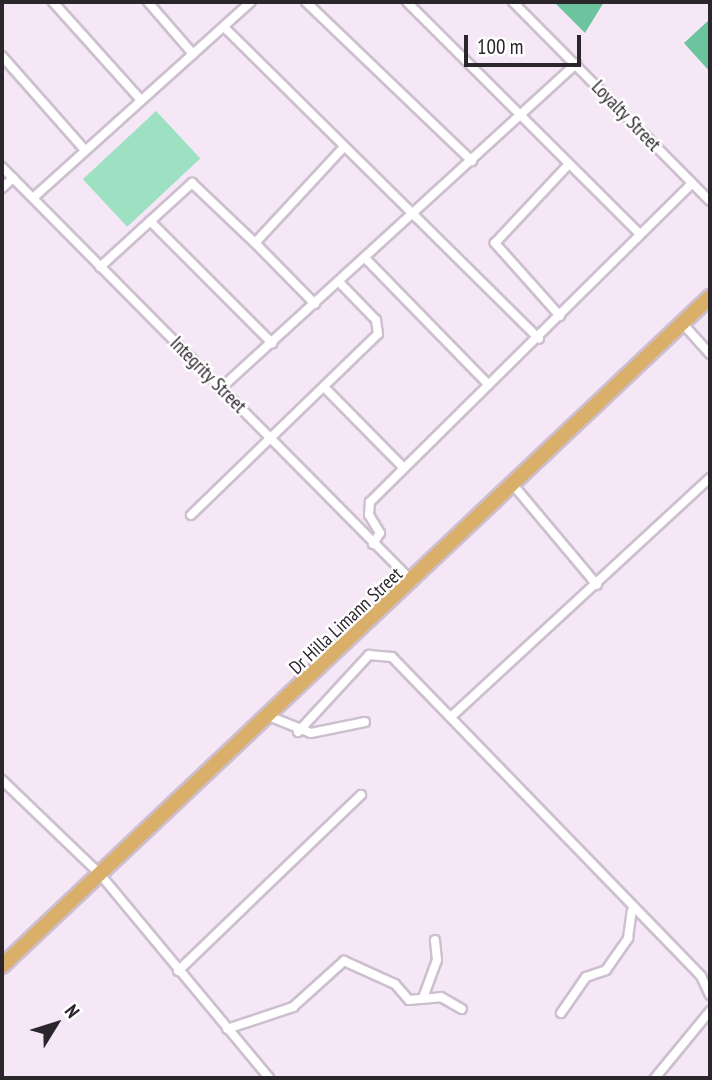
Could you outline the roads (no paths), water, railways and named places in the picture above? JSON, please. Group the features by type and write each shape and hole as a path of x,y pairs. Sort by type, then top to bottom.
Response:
{"highway":[{"name":"Dr Hilla Limann Street","path":"2,966 414,583 710,297"}],"street":[{"path":"53,2 141,100"},
{"path":"148,2 193,54"},
{"path":"33,198 83,148 251,2"},
{"path":"306,2 472,161"},
{"path":"407,2 640,234"},
{"name":"Loyalty Street","path":"513,2 710,201"},
{"path":"224,27 539,339"},
{"path":"2,56 83,148"},
{"path":"221,388 576,64"},
{"path":"255,243 344,147"},
{"path":"561,316 495,243 569,164"},
{"name":"Integrity Street","path":"2,167 414,583"},
{"path":"2,188 13,178"},
{"path":"100,267 192,183 315,304"},
{"path":"373,544 380,533 367,508 403,467 539,339 692,183"},
{"path":"150,221 272,343"},
{"path":"365,258 489,385"},
{"path":"191,515 378,334 376,320 339,282"},
{"path":"683,324 710,354"},
{"path":"324,387 403,467"},
{"path":"453,715 710,478"},
{"path":"514,486 597,585"},
{"path":"298,732 376,653 405,667 453,715 632,911 701,976 710,995"},
{"path":"271,717 298,732 326,733 365,722"},
{"path":"2,780 99,873 269,1078"},
{"path":"178,971 361,795"},
{"path":"561,1013 586,977 606,970 628,938 632,911"},
{"path":"423,998 437,960 435,940"},
{"path":"227,1029 293,1007 344,961 395,984 410,1000 441,997 462,1009"},
{"path":"655,1078 710,1011"}]}
